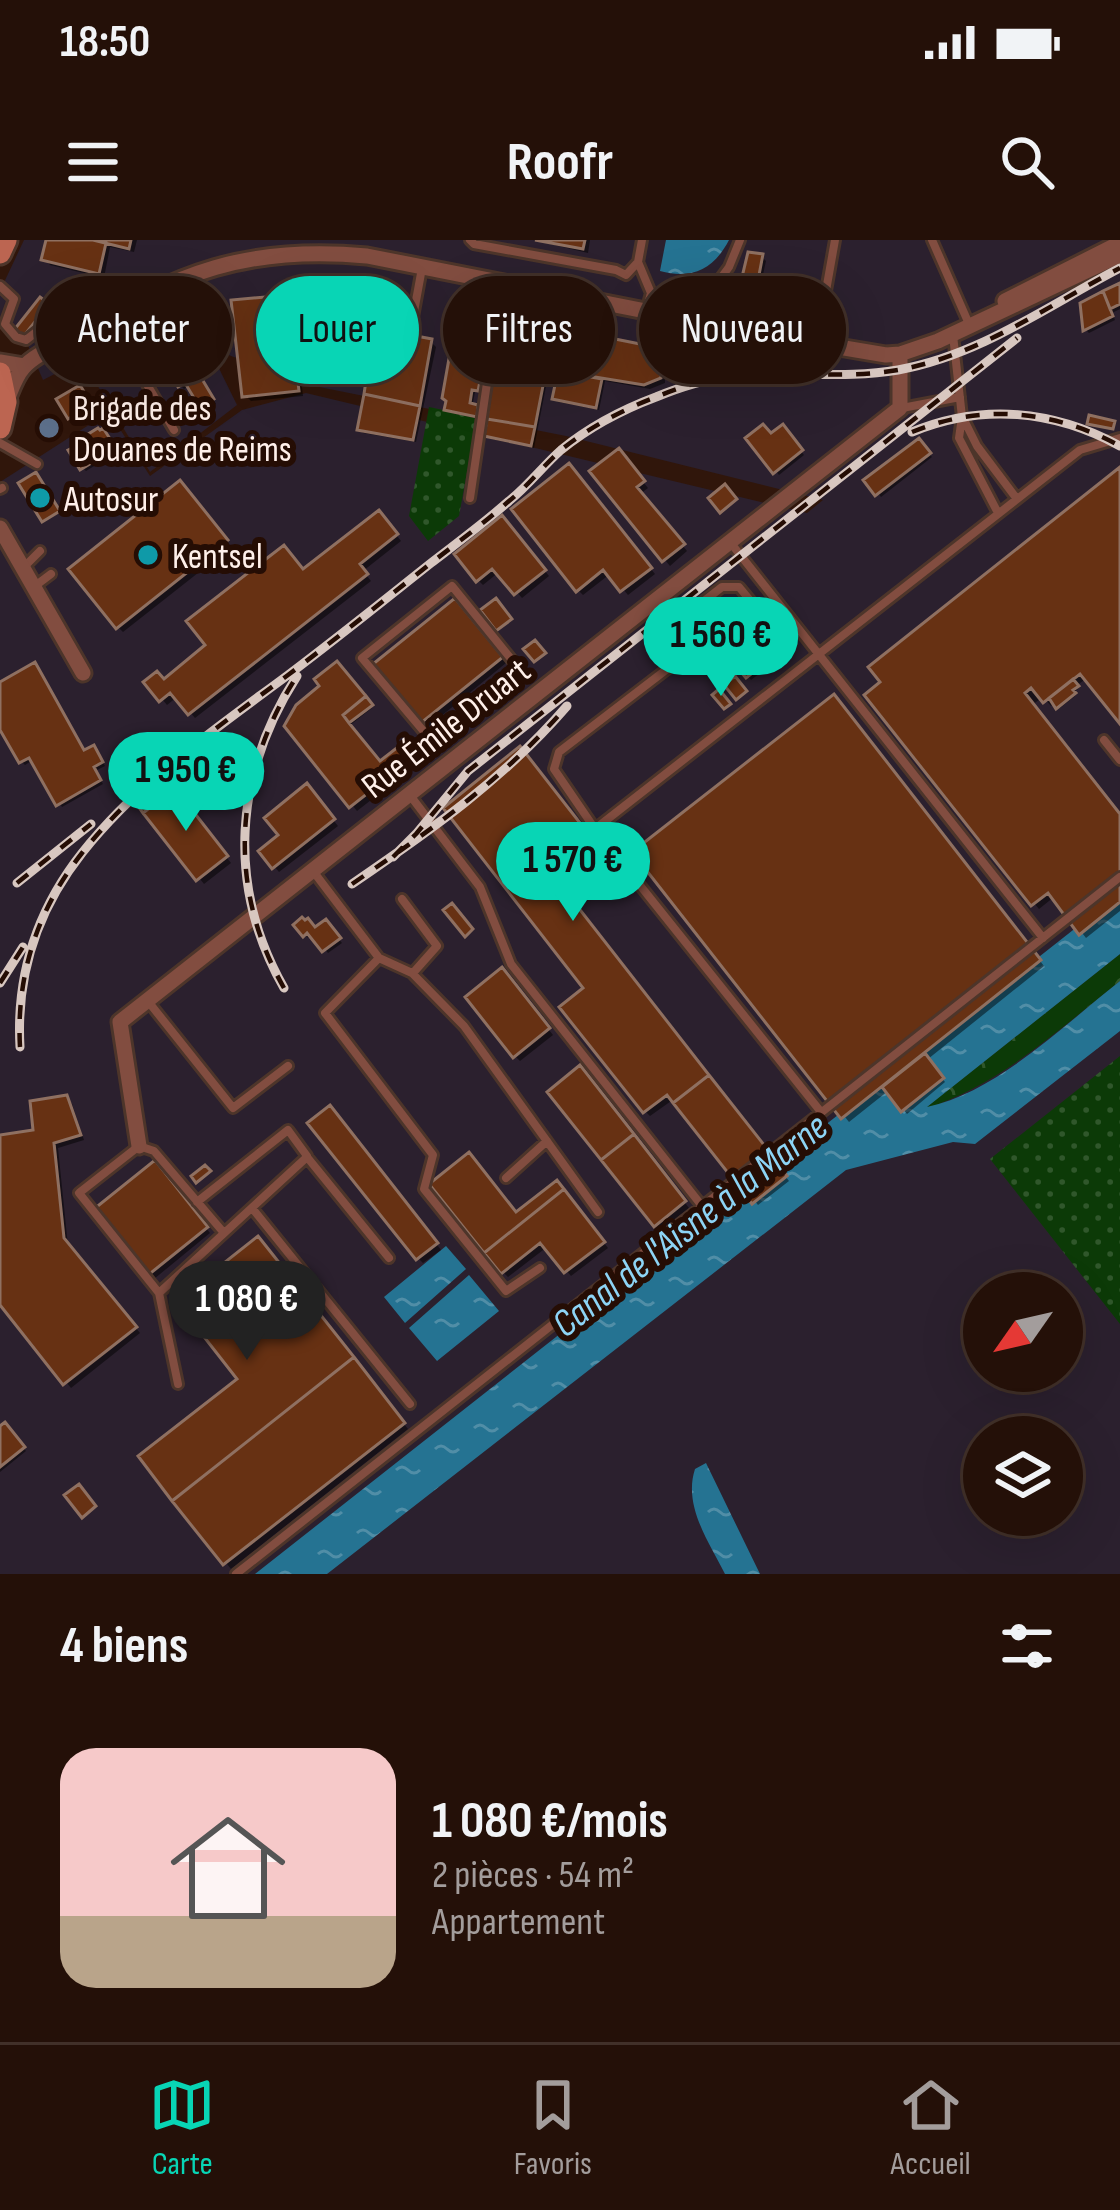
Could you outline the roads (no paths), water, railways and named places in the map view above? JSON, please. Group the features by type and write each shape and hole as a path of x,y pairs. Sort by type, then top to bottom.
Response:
{"street":[{"path":"0,253 6,240"},
{"path":"970,325 1044,278 1120,243"},
{"path":"186,276 244,259 300,253 348,254 473,276"},
{"path":"846,350 901,354 1001,313 1120,255"},
{"path":"900,408 901,354"},
{"path":"0,428 6,401 24,366 36,359"},
{"path":"0,362 24,366"},
{"path":"0,374 6,401"},
{"name":"Rue Émile Druart","path":"140,1146 120,1022 900,408"},
{"path":"2,536 86,677"}],"lane":[{"path":"470,240 626,275 638,262 642,240"},
{"path":"722,276 740,240"},
{"path":"829,276 835,240"},
{"path":"932,240 970,325"},
{"path":"638,262 644,276"},
{"path":"419,283 422,266"},
{"path":"0,286 14,299 5,324 16,337 26,340 36,332"},
{"path":"953,334 962,417 959,438 998,513"},
{"path":"147,384 174,430"},
{"path":"470,497 487,384"},
{"path":"900,408 960,397"},
{"path":"962,417 977,446 1017,499"},
{"path":"596,829 1080,450 1120,438"},
{"path":"0,443 38,464"},
{"path":"730,541 1043,938"},
{"path":"23,568 40,550"},
{"path":"34,587 51,574"},
{"path":"452,586 520,670 482,701 431,740 362,658 452,586"},
{"path":"675,663 710,664 764,617 740,587 722,586 699,605 675,663 559,752 554,769 596,829 821,1112"},
{"path":"482,701 498,722"},
{"path":"1104,740 1120,760"},
{"path":"409,794 480,887 511,964 702,1206"},
{"path":"312,870 379,958 412,973 464,1026 598,1212"},
{"path":"236,1574 1120,877"},
{"path":"402,899 437,946 412,973"},
{"path":"379,958 325,1012 433,1155 424,1189 506,1291 540,1268"},
{"path":"147,1000 233,1108 288,1066"},
{"path":"197,1202 288,1130 389,1258"},
{"path":"506,1178 547,1141"},
{"path":"178,1384 158,1293 80,1193 140,1146 154,1151 224,1233"},
{"path":"158,1293 308,1157"},
{"path":"252,1208 410,1404"}],"water":[{"path":"666,240 729,240 709,265 682,274 660,271"},
{"path":"1120,893 1120,954 927,1107 1004,1072 1120,981 1120,1031 975,1144 953,1142 846,1170 327,1574 255,1574"},
{"path":"446,1246 466,1269 405,1323 384,1297"},
{"path":"469,1275 499,1311 437,1361 409,1328"},
{"path":"706,1463 760,1574 725,1574 705,1536 692,1483 695,1469"}],"railway":[{"path":"20,1047 26,969 42,921 66,875 104,827 179,758 490,517 572,442 631,407 708,380 877,373 928,363 1013,328 1120,268"},
{"path":"393,857 468,771 1017,338"},
{"path":"912,432 965,417 1018,415 1070,425 1120,446"},
{"path":"284,988 253,910 245,830 260,752 297,676"},
{"path":"352,884 492,780 567,706"},
{"path":"17,883 91,824"},
{"path":"0,983 23,947"}],"place":[{"name":"Brigade des Douanes de Reims","path":"49,428"},
{"name":"Autosur","path":"40,498"},
{"name":"Kentsel","path":"148,555"}],"water label":[{"name":"Canal de l'Aisne à la Marne","path":"689,1224"}]}
